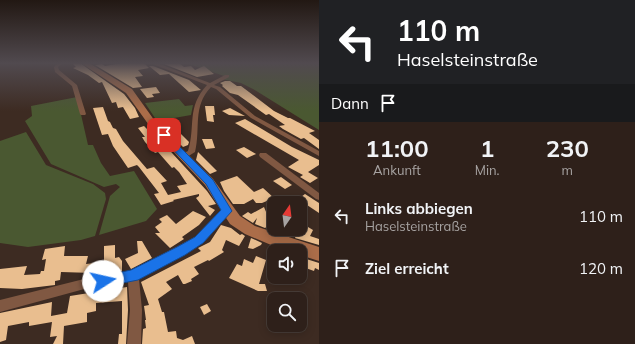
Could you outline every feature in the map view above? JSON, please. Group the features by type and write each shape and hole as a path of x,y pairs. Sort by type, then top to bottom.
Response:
{"street":[{"path":"66,79 74,85 83,114"},
{"path":"110,79 129,91 154,126 209,182 234,220 250,230 289,245 319,254"},
{"path":"195,79 211,85 230,96 253,117 319,154"},
{"path":"184,155 191,152 194,146 193,119 196,104 203,92 222,79"},
{"path":"263,156 319,197"},
{"path":"0,306 88,283 133,276 199,240 227,211"},
{"path":"133,276 137,291 134,344"}],"green space":[{"path":"221,79 319,79 319,130 253,89 241,83"},
{"path":"77,97 88,145 93,145 101,163 110,176 134,171 157,209 146,221 99,235 110,196 120,187 116,184 104,187 51,164 25,121 32,116 31,106"},
{"path":"179,99 185,106 193,105 191,115 174,118 175,120 159,124 145,103"},
{"path":"26,132 46,165 93,184 105,193 106,199 95,236 81,240 28,247 0,243 0,141"}],"building":[{"path":"94,79 103,79 124,94 135,108 139,117 130,119 123,107 118,108 116,102 112,103 102,82 99,83"},
{"path":"118,79 136,79 142,87 133,88"},
{"path":"175,79 189,80 201,90 189,92"},
{"path":"230,81 237,86 241,86 274,111 315,131 309,133 319,140 319,149 304,138 301,139 283,129 279,126 285,125 269,114 266,115 238,95 230,93 220,83"},
{"path":"156,87 160,93 152,94 154,97 147,98 140,89"},
{"path":"205,106 214,106 214,122 207,121"},
{"path":"103,107 108,121 147,169 154,167 167,181 161,183 168,195 181,192 177,186 187,184 179,172 174,167 172,168 158,152 155,153 145,142 142,137 145,137 138,128 144,126 147,129 149,128 207,191 216,204 208,206 215,210 210,216 196,198 199,194 173,200 174,201 161,205 154,194 159,193 139,167 137,165 128,168 113,146 108,134 102,135 93,108"},
{"path":"230,108 245,116 229,115 222,111"},
{"path":"245,119 292,147 319,160 319,165 308,172 318,178 310,183 300,177 303,175 288,167 299,160 235,123"},
{"path":"179,132 189,142 188,145 183,147 171,135"},
{"path":"202,139 212,139 215,148 206,149"},
{"path":"244,147 256,154 247,158 236,150"},
{"path":"198,152 217,171 210,174 196,160"},
{"path":"237,176 254,192 263,188 272,196 267,196 267,201 262,203 256,203 253,199 244,204 233,204 220,182"},
{"path":"281,177 292,185 285,189 273,181"},
{"path":"305,194 319,203 319,213 307,205 307,196 302,196"},
{"path":"264,207 267,214 267,227 265,228 255,224 257,218 253,223 242,216 248,212 251,214"},
{"path":"193,211 206,217 199,225 182,237 184,239 170,248 155,233 160,233 155,227 162,222 159,219 167,215 176,224"},
{"path":"221,225 231,228 240,235 242,234 245,236 239,246 226,240 222,250 224,252 209,261 208,260 194,267 199,274 191,279 192,281 183,284 178,275 166,282 172,289 158,299 162,312 164,312 168,332 176,331 177,338 183,340 192,336 195,344 142,344 143,329 146,328 144,306 149,305 141,282 201,251 198,248 210,242"},
{"path":"308,227 313,230 310,236 319,239 319,245 295,238 296,236 307,236"},
{"path":"251,238 262,243 261,245 253,249 248,248"},
{"path":"137,241 142,241 152,258 131,269 125,259 138,253"},
{"path":"115,245 115,258 119,257 122,261 122,271 93,276 93,273 61,272 60,280 55,281 55,285 22,289 0,288 0,269 27,266 24,275 40,274 41,271 44,271 46,259 42,260 45,249 65,246 64,256 88,256 86,264 104,262 104,246"},
{"path":"256,256 266,260 259,284 265,284 267,291 258,291 229,278 237,264 242,266 244,259 253,263"},
{"path":"307,259 319,263 319,270 315,268 314,271 307,268"},
{"path":"127,287 128,310 126,344 118,344 119,334 122,334 122,301 96,303 96,311 87,313 87,322 64,326 63,344 53,344 57,336 50,337 52,322 29,326 29,322 8,326 6,340 0,342 0,313 52,302 51,316 67,313 70,296"},
{"path":"207,304 211,311 204,315 200,307"}],"route":[{"path":"103,281 133,276 181,251 199,240 227,211 209,182 164,135"}]}
